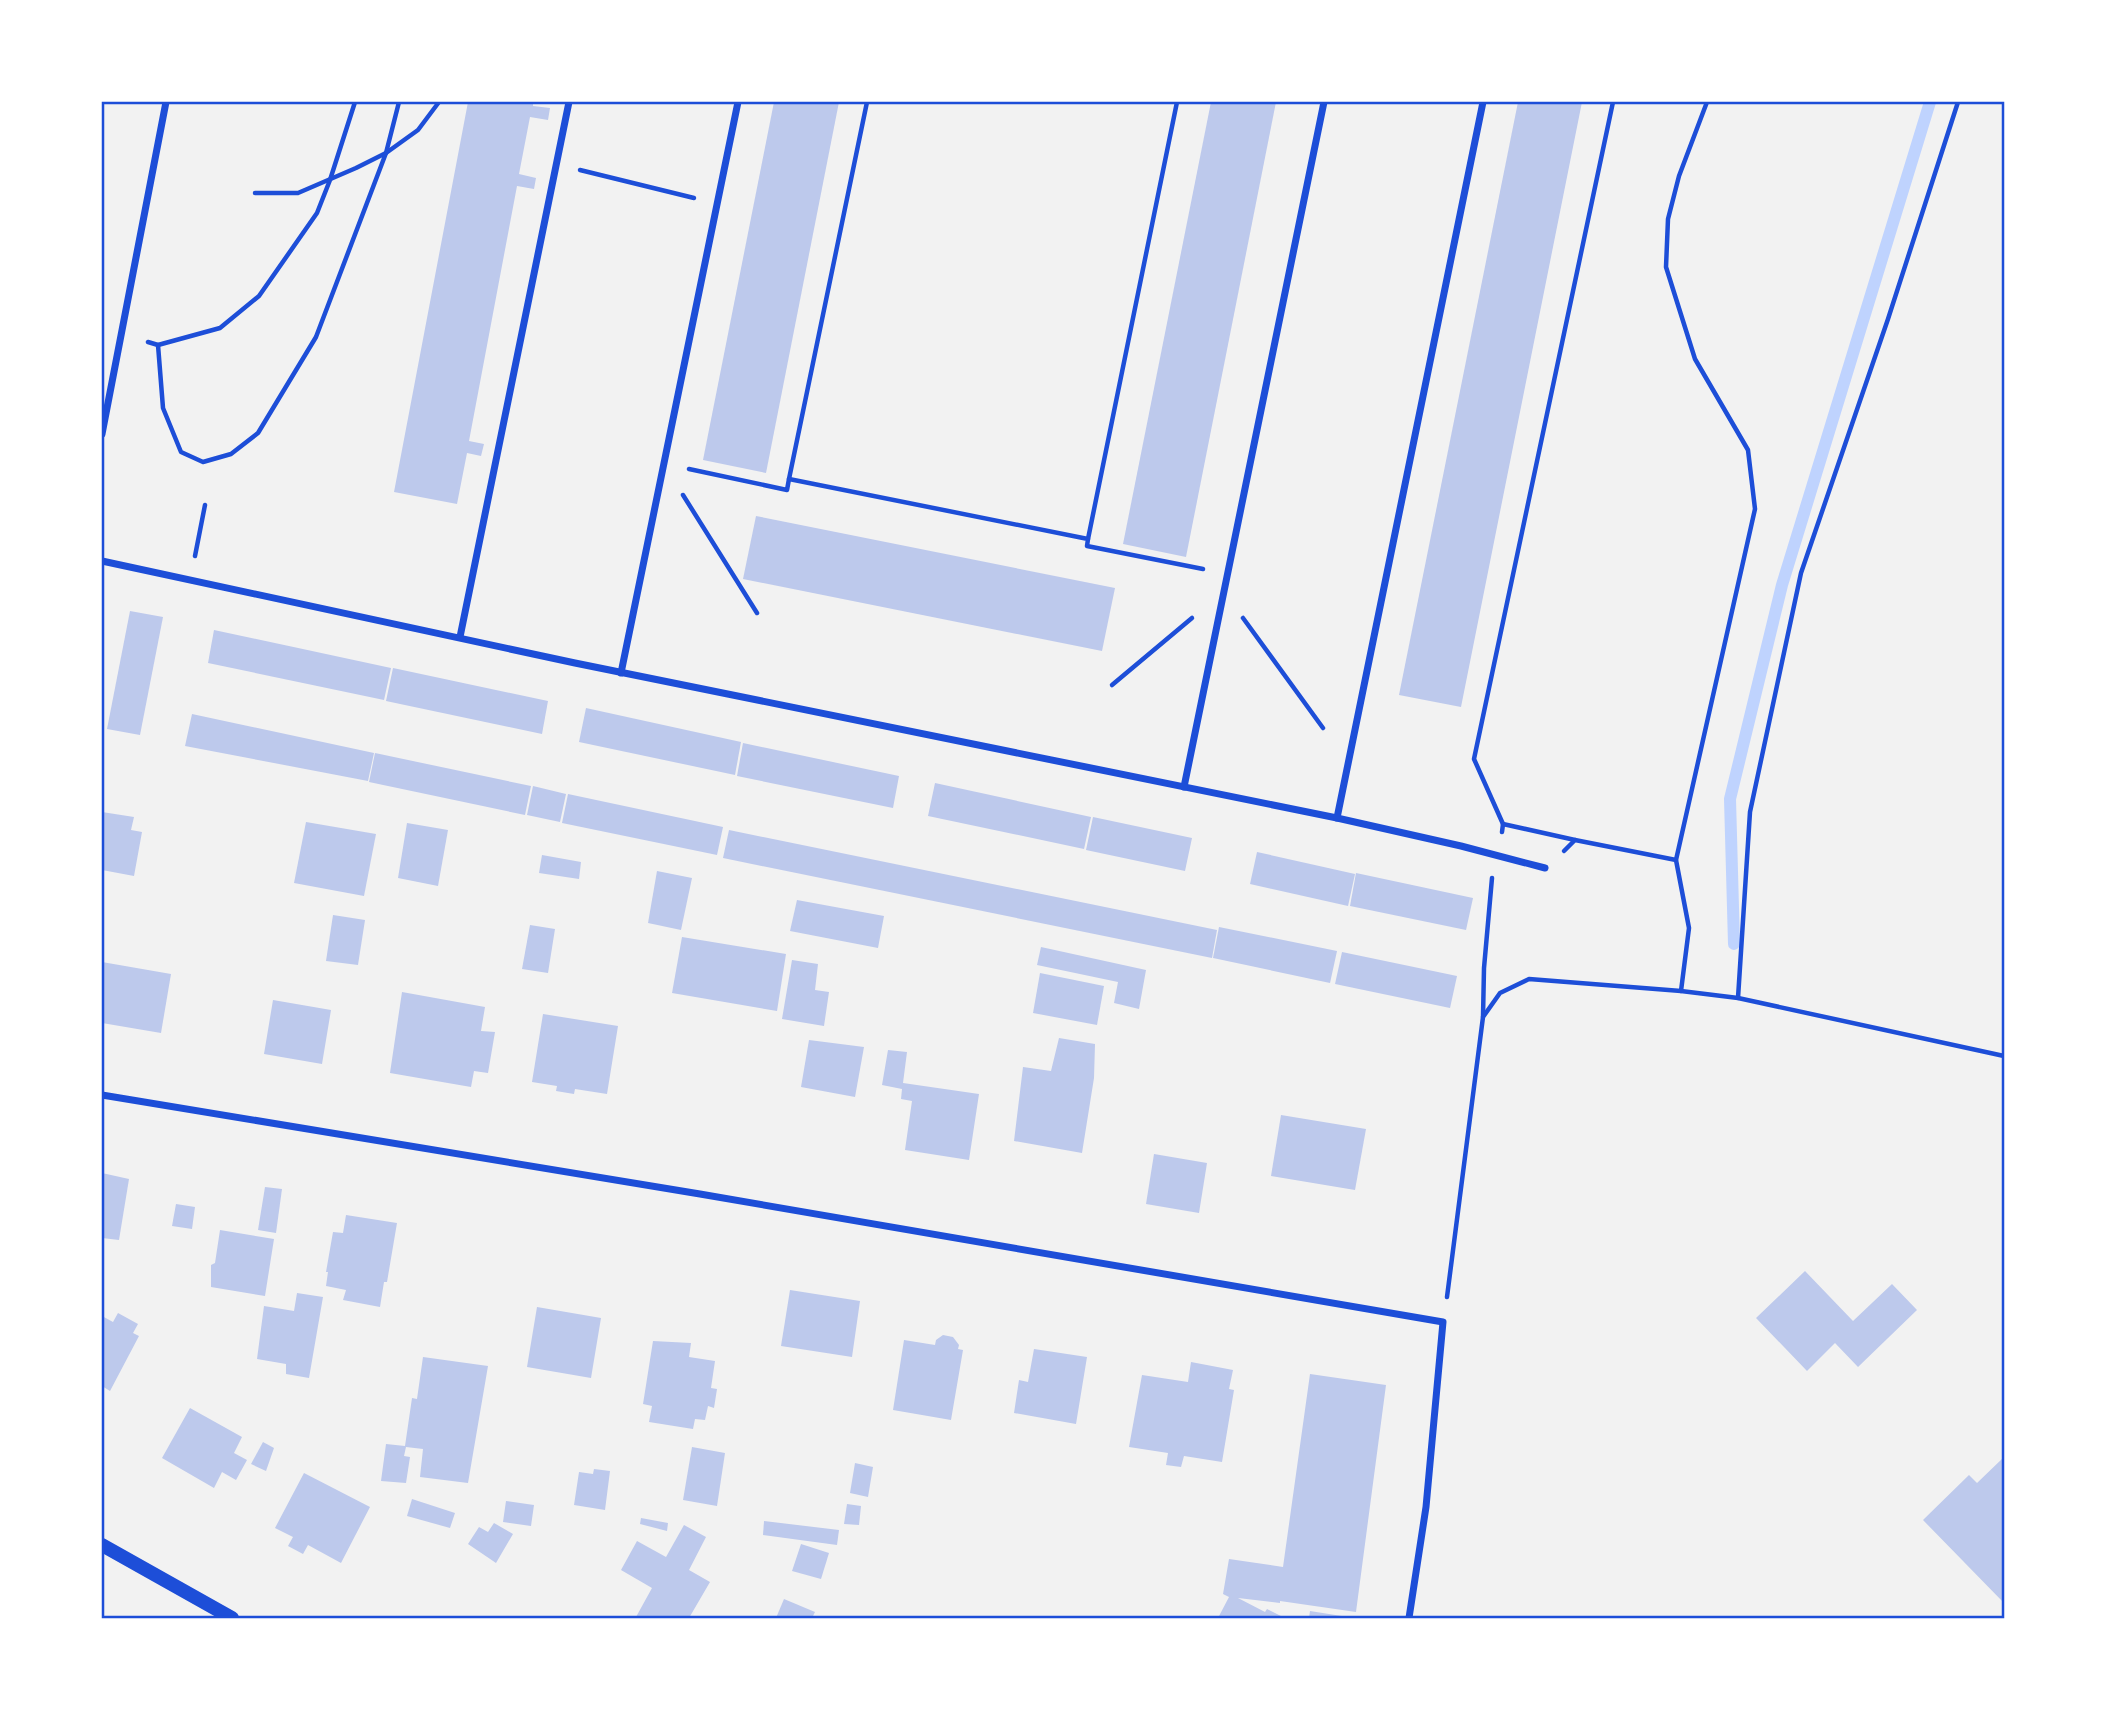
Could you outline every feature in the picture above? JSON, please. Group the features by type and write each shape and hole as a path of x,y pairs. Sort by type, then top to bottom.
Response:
{"main road":[{"path":"102,1545 232,1619"}],"street":[{"path":"102,434 166,102"},
{"path":"460,637 569,102"},
{"path":"621,673 738,102"},
{"path":"1184,787 1324,102"},
{"path":"1337,818 1483,102"},
{"path":"102,561 621,673 1337,818 1545,868"},
{"path":"102,1095 714,1196 1443,1322 1426,1507 1409,1619"}],"path":[{"path":"148,342 158,345 219,328 259,296 317,213 355,102"},
{"path":"158,345 163,408 181,452 203,462 231,454 258,433 316,337 386,153 399,102"},
{"path":"255,193 298,193 386,153 418,130 439,102"},
{"path":"664,464 787,490 867,102"},
{"path":"1177,102 1087,546 1227,574"},
{"path":"1443,1322 1483,1017 1491,882 1499,855 1503,824 1474,760 1613,102"},
{"path":"1681,991 1689,928 1675,860 1755,509 1748,450 1695,359 1666,267 1668,219 1679,176 1707,102"},
{"path":"1738,998 1750,812 1801,573 1888,319 1958,102"},
{"path":"556,164 717,203"},
{"path":"664,464 757,613"},
{"path":"789,479 1088,539"},
{"path":"1112,685 1224,591 1323,728"},
{"path":"1503,824 1675,860"},
{"path":"1545,868 1575,840"},
{"path":"1483,1017 1500,993 1529,979 1738,998 2004,1056"}],"building":[{"path":"468,102 533,102 533,106 550,108 548,120 530,117 519,174 536,178 534,189 517,186 469,441 484,444 481,456 467,453 457,504 394,492"},
{"path":"774,102 839,102 766,473 703,460"},
{"path":"1211,102 1276,102 1186,557 1123,544"},
{"path":"1518,102 1582,102 1461,707 1399,695"},
{"path":"756,516 1115,588 1102,651 743,579"},
{"path":"130,611 163,617 140,735 107,729"},
{"path":"214,630 391,668 384,700 208,663"},
{"path":"393,668 548,701 542,734 386,701"},
{"path":"586,708 741,742 735,775 579,742"},
{"path":"192,714 374,753 368,781 185,746"},
{"path":"743,743 899,776 893,808 737,776"},
{"path":"375,753 531,786 525,815 369,782"},
{"path":"935,783 1091,817 1084,849 928,816"},
{"path":"533,786 566,794 560,822 527,815"},
{"path":"568,794 723,827 717,855 562,823"},
{"path":"102,812 134,817 131,830 142,832 134,876 102,870"},
{"path":"1093,817 1192,838 1185,871 1086,850"},
{"path":"306,822 376,834 364,896 294,883"},
{"path":"407,823 448,830 438,886 398,878"},
{"path":"729,830 1217,930 1212,958 723,858"},
{"path":"1257,852 1355,874 1348,906 1250,884"},
{"path":"542,855 581,862 579,879 539,873"},
{"path":"657,871 692,878 681,930 648,923"},
{"path":"1356,873 1473,898 1466,930 1350,906"},
{"path":"797,900 884,916 878,948 790,931"},
{"path":"333,915 365,920 358,965 326,961"},
{"path":"530,925 555,929 548,973 522,969"},
{"path":"1219,927 1337,951 1330,983 1213,958"},
{"path":"682,937 786,954 777,1011 672,993"},
{"path":"1041,947 1146,970 1139,1009 1114,1003 1118,982 1037,965"},
{"path":"1342,952 1457,976 1450,1008 1335,984"},
{"path":"792,960 818,964 815,990 829,992 824,1026 782,1019"},
{"path":"102,962 171,974 161,1033 102,1023"},
{"path":"1040,973 1104,986 1097,1025 1033,1013"},
{"path":"402,992 485,1007 481,1031 495,1032 488,1073 474,1071 471,1087 390,1073"},
{"path":"273,1000 331,1010 322,1064 264,1054"},
{"path":"543,1014 618,1026 607,1094 575,1089 574,1094 556,1091 557,1086 532,1082"},
{"path":"1059,1038 1095,1044 1094,1078 1082,1153 1014,1141 1023,1067 1051,1071"},
{"path":"809,1040 864,1047 855,1097 801,1087"},
{"path":"888,1050 907,1052 903,1083 979,1094 969,1160 905,1150 912,1101 901,1099 902,1089 882,1085"},
{"path":"1281,1115 1366,1129 1355,1190 1271,1176"},
{"path":"1154,1154 1207,1163 1199,1213 1146,1204"},
{"path":"102,1173 129,1179 119,1240 102,1238"},
{"path":"265,1187 282,1189 276,1233 258,1230"},
{"path":"176,1204 195,1207 192,1229 172,1226"},
{"path":"346,1215 397,1223 380,1307 343,1300 346,1290 326,1286 333,1232 343,1233"},
{"path":"220,1230 274,1239 265,1296 211,1287 211,1265 215,1263"},
{"path":"1805,1271 1853,1321 1892,1284 1917,1310 1858,1367 1835,1343 1807,1371 1756,1318"},
{"path":"790,1290 860,1301 852,1357 781,1346"},
{"path":"297,1293 323,1297 309,1378 286,1374 286,1364 257,1359 264,1306 294,1311"},
{"path":"537,1307 601,1318 591,1378 527,1367"},
{"path":"118,1313 138,1324 133,1333 139,1336 110,1391 102,1386 102,1316 113,1322"},
{"path":"943,1335 953,1337 959,1345 958,1349 963,1350 951,1420 893,1410 904,1340 935,1345 936,1340"},
{"path":"653,1341 691,1343 689,1357 715,1361 711,1388 717,1389 714,1408 708,1406 705,1420 695,1419 693,1429 649,1422 652,1406 643,1404"},
{"path":"1034,1349 1087,1357 1076,1424 1014,1413 1019,1380 1028,1382"},
{"path":"423,1357 488,1366 468,1483 420,1477 423,1449 406,1447 404,1456 410,1457 406,1483 381,1481 386,1444 405,1446 412,1398 417,1399"},
{"path":"1191,1362 1233,1370 1229,1389 1234,1390 1222,1462 1184,1456 1181,1467 1166,1465 1168,1453 1129,1447 1142,1375 1188,1382"},
{"path":"1310,1374 1386,1385 1356,1612 1238,1598 1265,1612 1267,1609 1285,1618 1218,1618 1229,1597 1223,1594 1229,1559 1283,1567"},
{"path":"190,1408 242,1437 234,1453 247,1460 236,1480 222,1472 214,1488 162,1458"},
{"path":"263,1442 274,1448 266,1471 251,1464"},
{"path":"692,1447 725,1453 717,1506 683,1500"},
{"path":"2003,1458 2004,1603 1923,1520 1969,1475 1977,1483"},
{"path":"855,1463 873,1467 868,1497 850,1493"},
{"path":"594,1469 610,1471 605,1510 574,1505 579,1472 593,1474"},
{"path":"304,1473 370,1507 341,1563 308,1545 303,1554 288,1546 293,1537 275,1528"},
{"path":"412,1499 455,1513 450,1528 407,1516"},
{"path":"506,1501 534,1505 531,1526 503,1522"},
{"path":"847,1504 861,1506 859,1525 844,1524"},
{"path":"641,1518 668,1523 667,1531 640,1524"},
{"path":"764,1521 839,1530 837,1545 763,1535"},
{"path":"494,1523 513,1534 496,1563 468,1544 479,1527 488,1532"},
{"path":"684,1525 706,1537 689,1570 710,1582 689,1618 636,1617 652,1588 621,1570 637,1541 666,1557"},
{"path":"801,1544 829,1553 821,1579 792,1571"},
{"path":"784,1599 815,1612 812,1618 776,1618"},
{"path":"1310,1611 1348,1617 1309,1618"}],"waterway":[{"path":"1734,944 1730,799 1782,585 1930,102"}]}
